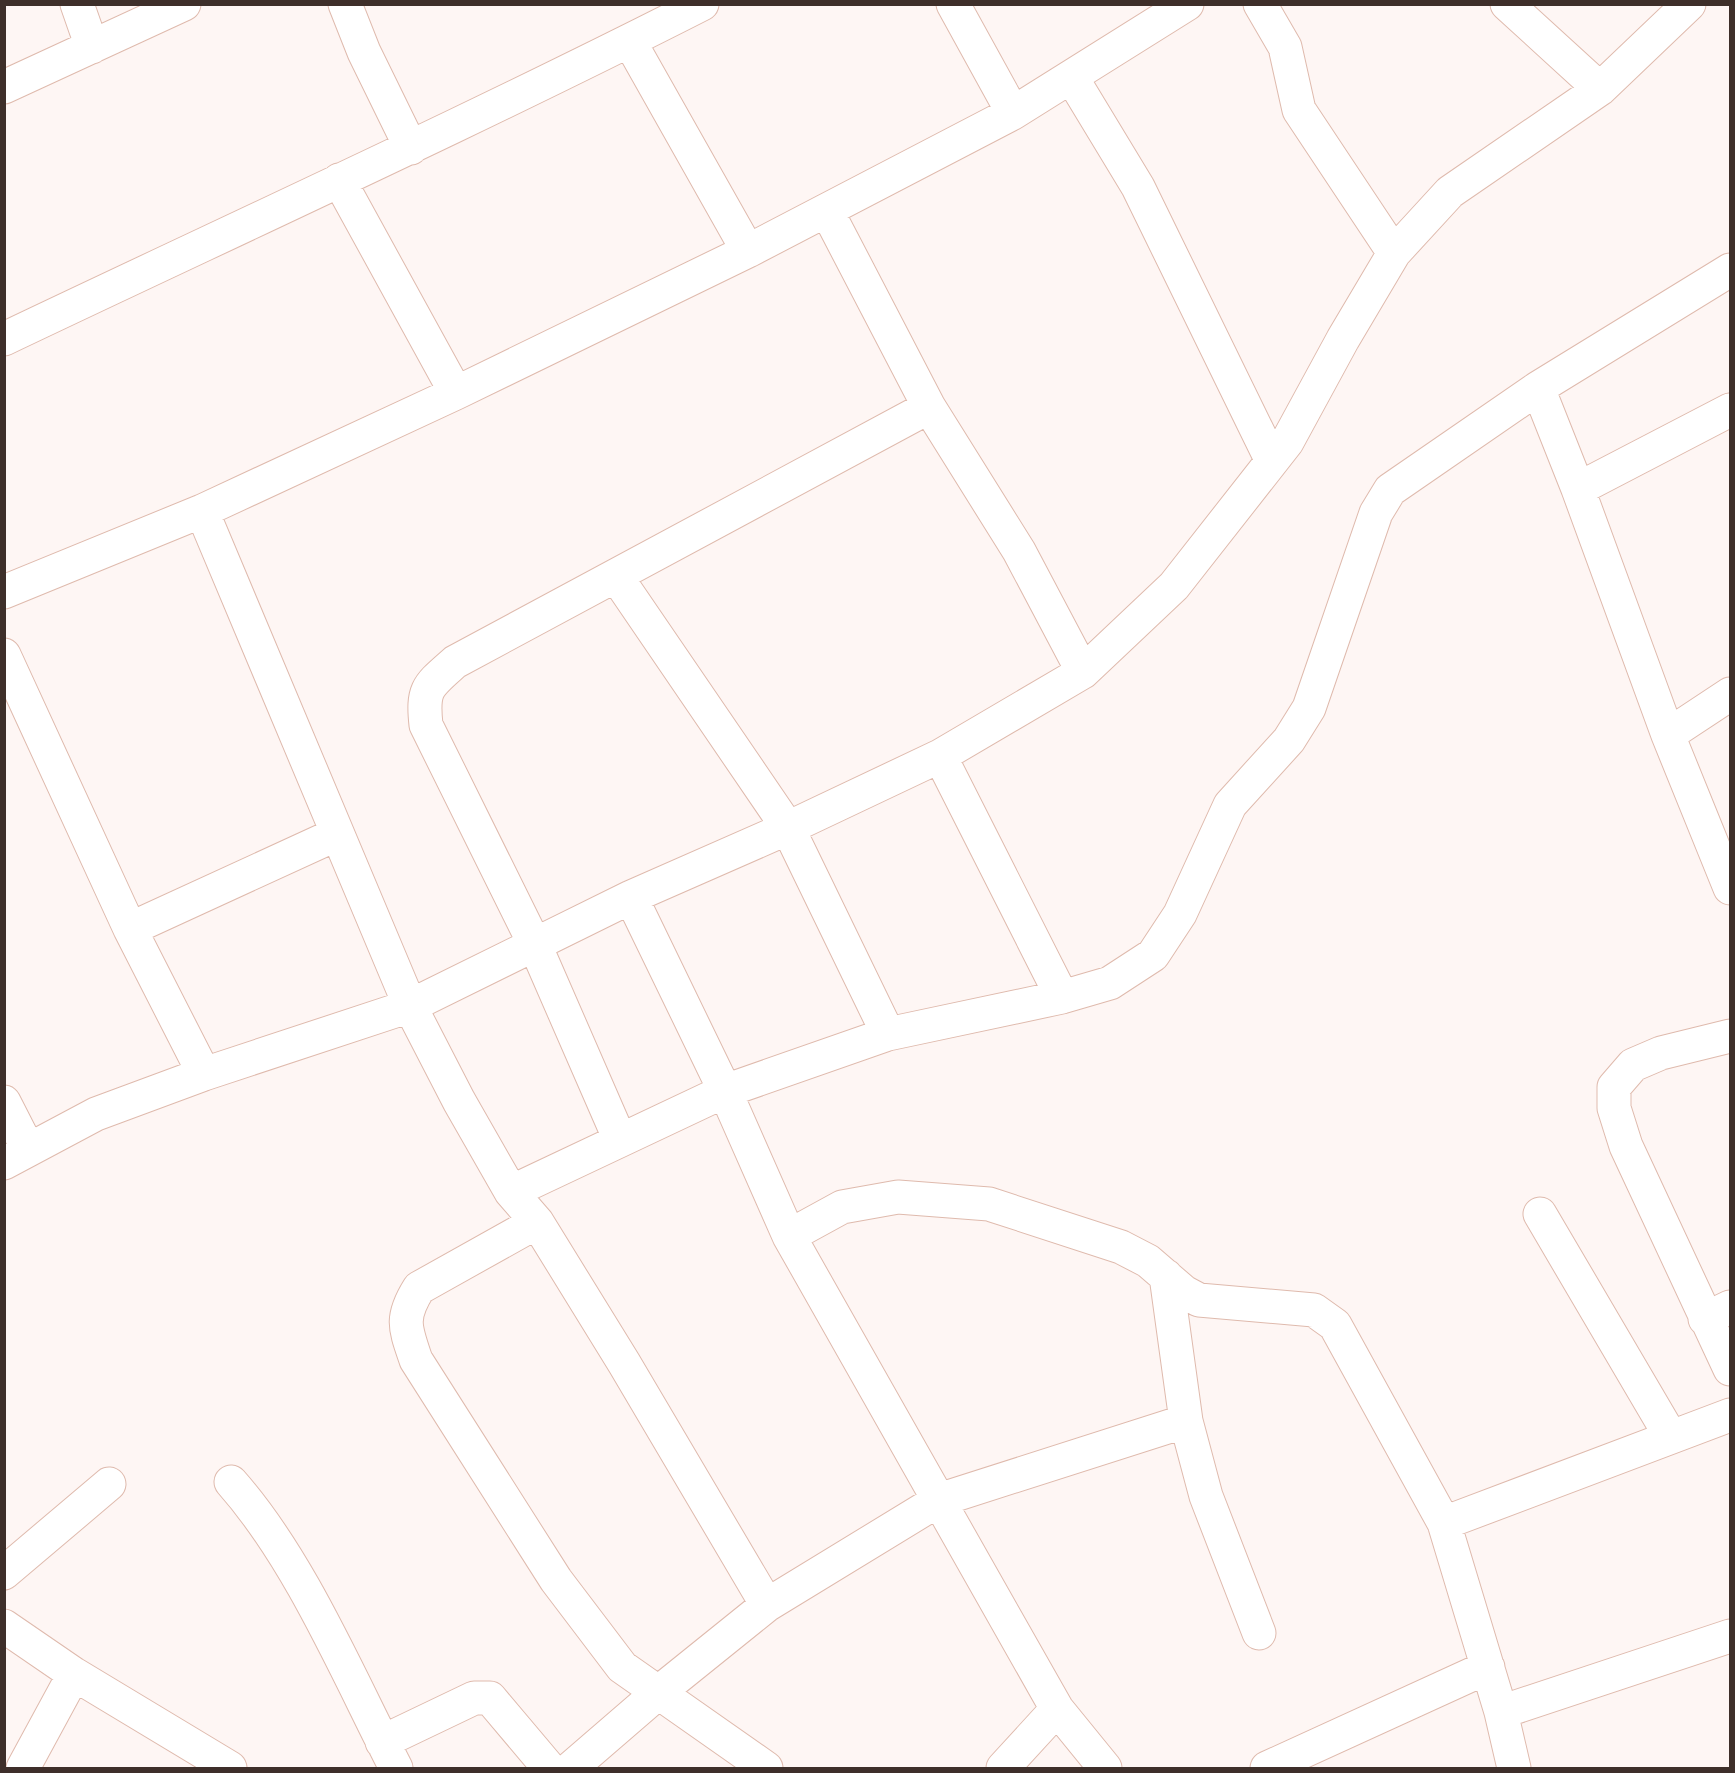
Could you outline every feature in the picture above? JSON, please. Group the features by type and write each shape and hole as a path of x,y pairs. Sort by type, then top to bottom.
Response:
{"street":[{"path":"77,4 92,46"},
{"path":"4,87 184,4"},
{"path":"345,4 364,52 411,148"},
{"path":"4,339 411,148 630,42 702,4"},
{"path":"953,4 1013,113"},
{"path":"4,592 202,512 456,393 748,251 1013,113 1187,4"},
{"path":"1260,4 1285,47 1299,110 1394,253"},
{"path":"1507,4 1600,89"},
{"path":"4,1102 16,1156 96,1114 204,1074 410,1006 631,897 788,828 940,756 1083,672 1174,586 1287,442 1343,339 1394,253 1450,192 1600,89 1689,4"},
{"path":"630,42 748,251"},
{"path":"1072,78 1138,187 1272,461"},
{"path":"339,180 456,393"},
{"path":"827,211 929,407 1019,551 1083,672"},
{"path":"511,1192 725,1091 888,1034 1062,997 1110,983 1152,956 1180,914 1230,804 1289,740 1309,708 1376,513 1390,490 1538,388 1731,270"},
{"path":"1538,388 1578,489 1668,735 1731,888"},
{"path":"620,1140 535,945 426,725 423,700 431,684 455,662 929,407"},
{"path":"1578,489 1731,410"},
{"path":"202,512 410,1006 459,1101 511,1192 537,1222 767,1605"},
{"path":"616,576 788,828 888,1034"},
{"path":"4,655 17,713 204,1074"},
{"path":"1668,735 1731,694"},
{"path":"940,756 1062,997"},
{"path":"130,929 337,834"},
{"path":"631,897 725,1091 789,1236 1057,1709 1105,1768"},
{"path":"1731,1036 1661,1053 1633,1065 1614,1087 1614,1108 1626,1146 1718,1313 1731,1369"},
{"path":"789,1236 842,1207 898,1197 989,1204 1121,1247 1148,1261 1184,1292 1199,1300 1314,1310 1329,1320 1335,1325 1444,1523 1501,1712 1514,1768"},
{"path":"1540,1214 1671,1437"},
{"path":"537,1222 419,1288 407,1307 405,1328 416,1360 556,1580 622,1667 766,1768"},
{"path":"1166,1276 1186,1421 1206,1496 1259,1633"},
{"path":"1444,1523 1731,1415"},
{"path":"571,1768 659,1692 767,1605 939,1500 1186,1421"},
{"path":"231,1482 255,1509 320,1619 389,1756 474,1698 490,1698 549,1768"},
{"path":"4,1573 109,1484"},
{"path":"4,1626 74,1674 230,1768"},
{"path":"1501,1712 1731,1636"},
{"path":"1267,1768 1488,1667"},
{"path":"23,1768 74,1674"},
{"path":"1003,1768 1057,1709"}]}
